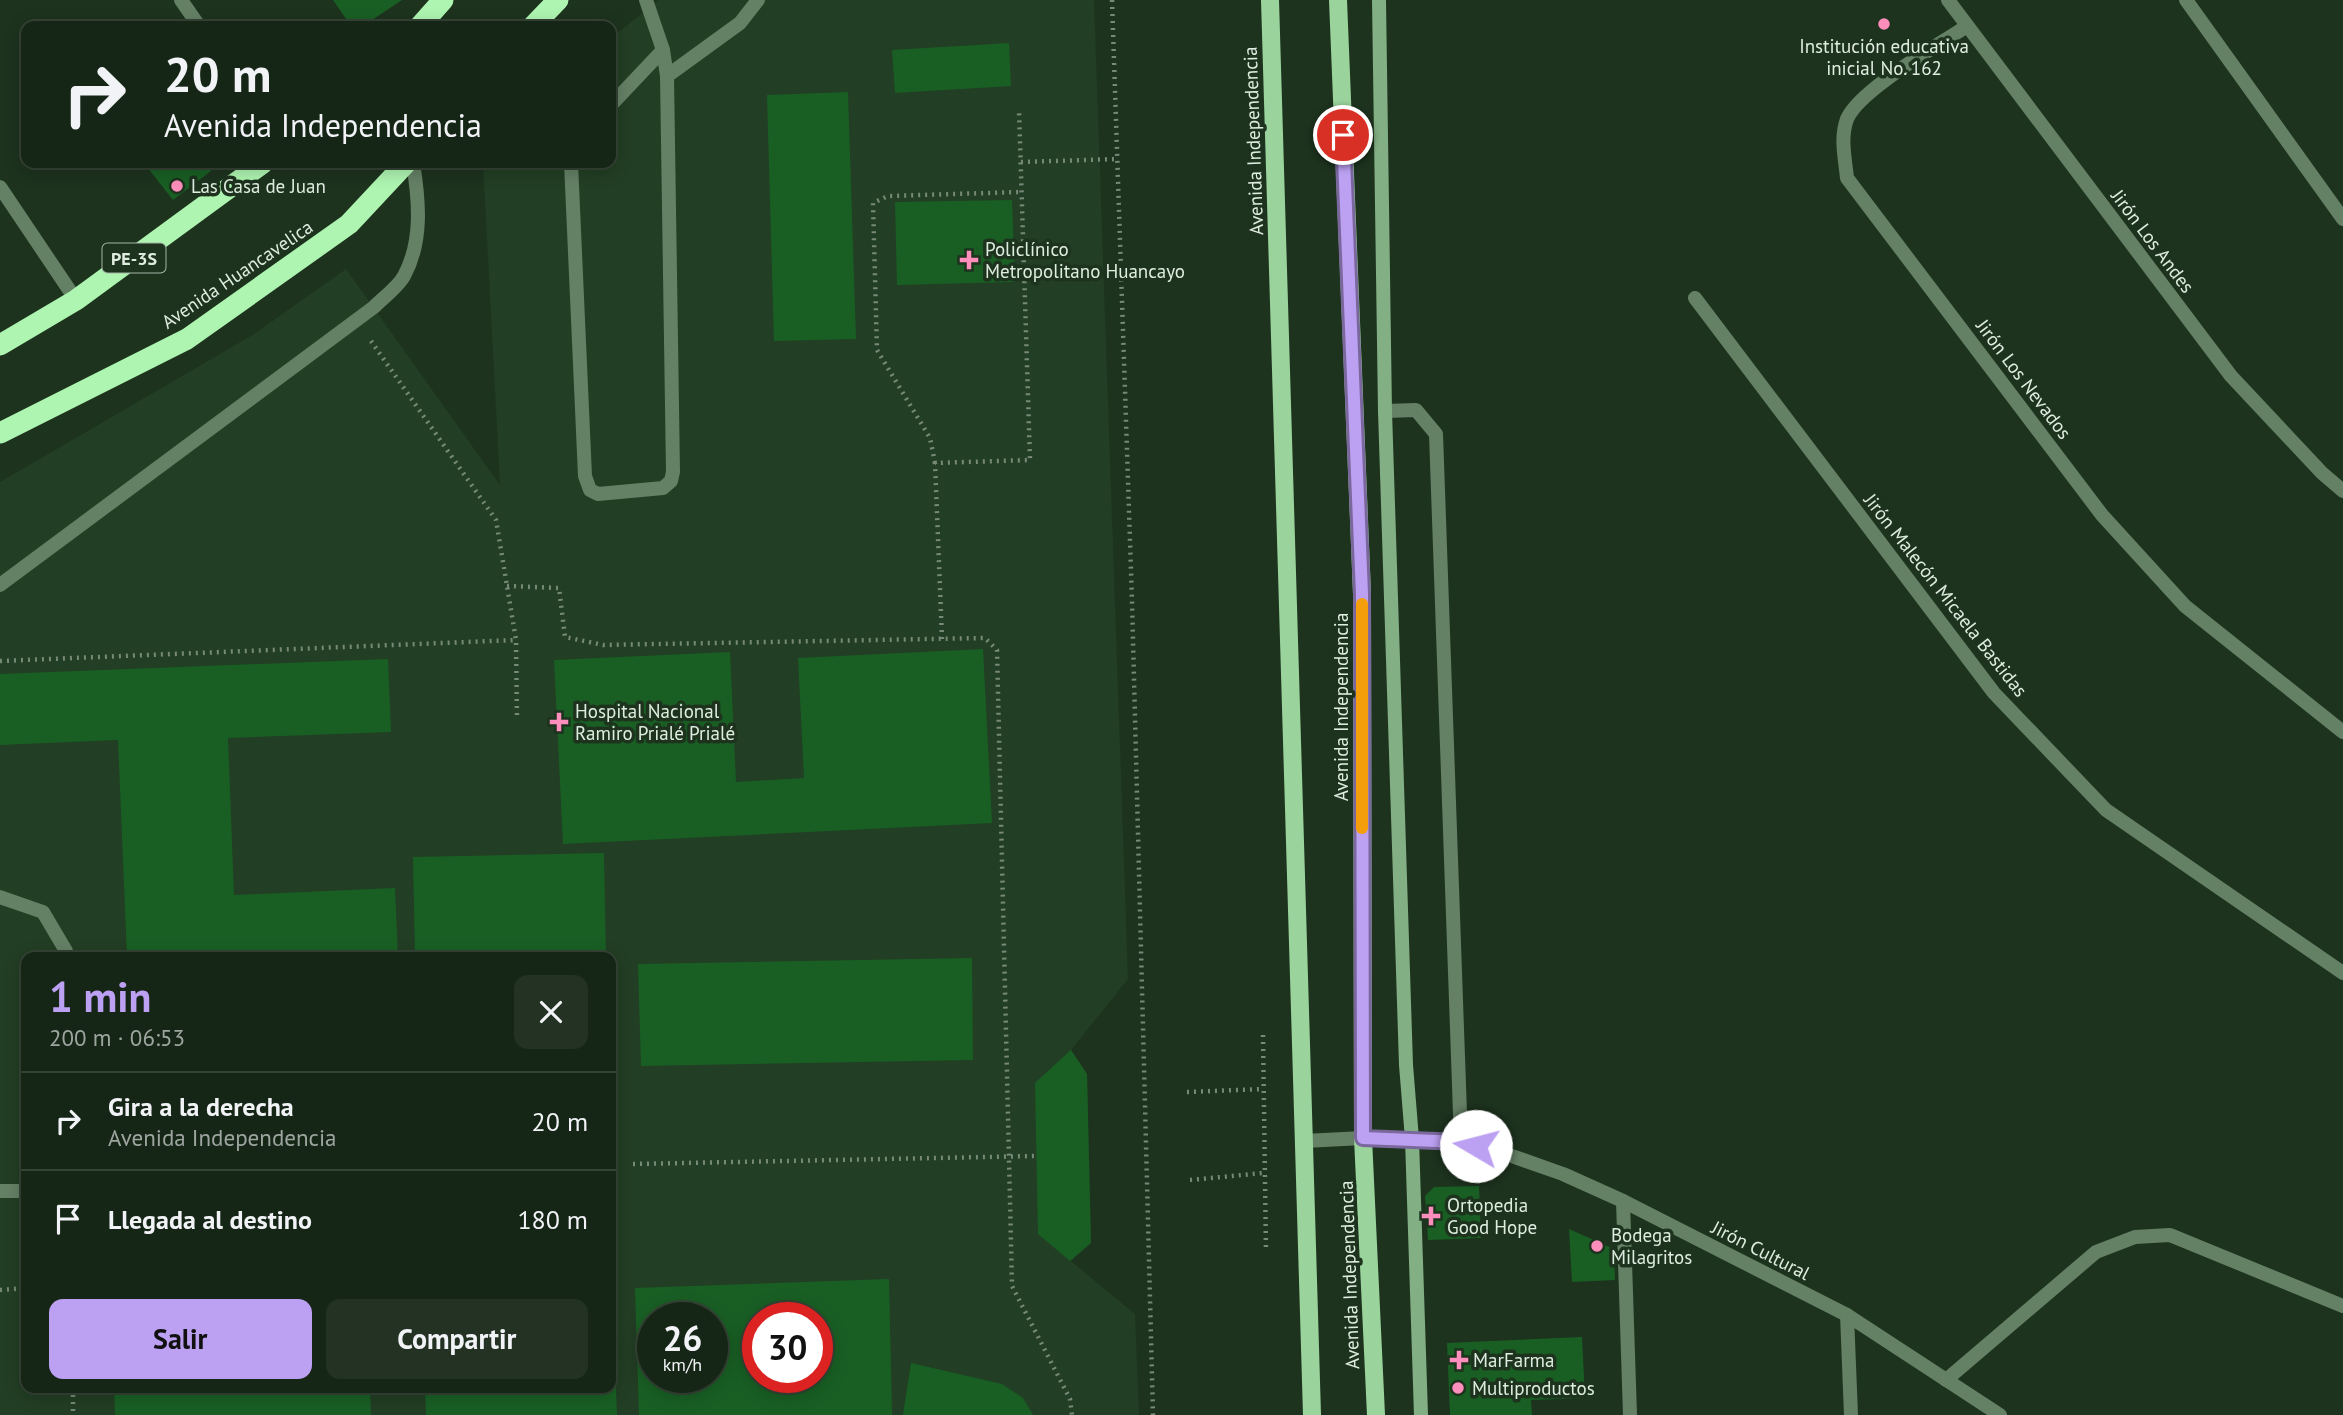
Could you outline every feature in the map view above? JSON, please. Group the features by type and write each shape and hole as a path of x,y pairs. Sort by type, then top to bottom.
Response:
{"highway":[{"path":"424,21 443,0"},
{"path":"538,21 558,0"},
{"name":"PE-3S","path":"0,345 76,300 256,168"},
{"name":"Avenida Huancavelica","path":"0,433 187,339 349,224 401,168"}],"main road":[{"name":"Avenida Independencia","path":"1270,0 1312,1415"},
{"name":"Avenida Independencia","path":"1338,0 1362,594 1363,1138 1376,1415"}],"street":[{"path":"181,0 196,21"},
{"path":"571,168 585,476 590,490 598,494 663,488 671,481 673,472 667,76 663,50 646,0"},
{"path":"667,76 740,23 758,0"},
{"path":"1379,0 1385,411 1421,1415"},
{"name":"Jirón Los Andes","path":"1948,0 2231,376 2322,473 2343,491"},
{"path":"2186,0 2343,219"},
{"name":"Jirón Los Nevados","path":"1967,26 1861,98 1848,117 1842,138 1847,178 2102,515 2185,606 2343,732"},
{"path":"616,100 663,50"},
{"path":"0,585 356,320 404,277 417,242 418,197 414,168"},
{"path":"0,187 76,300"},
{"name":"Jirón Malecón Micaela Bastidas","path":"1695,298 1994,693 2106,810 2343,973"},
{"path":"1385,411 1416,411 1436,434 1461,1142"},
{"path":"0,897 43,912 66,952"},
{"name":"Jirón Cultural","path":"1304,1140 1363,1138 1461,1142 1492,1149 1563,1174 1623,1200 1847,1315 2000,1415"},
{"path":"0,1191 21,1191"},
{"path":"1623,1200 1630,1415"},
{"path":"1946,1380 2096,1252 2135,1237 2170,1235 2343,1306"},
{"path":"1847,1315 1851,1415"}],"path":[{"path":"1112,0 1132,601 1153,1415"},
{"path":"935,463 1030,460 1019,110"},
{"path":"1021,162 1117,159"},
{"path":"942,639 935,463 930,438 877,351 873,203 888,196 1021,192"},
{"path":"356,320 496,520 516,640 517,719"},
{"path":"507,586 559,587 565,637 603,645 985,638 997,650 1012,1286 1070,1399 1072,1415"},
{"path":"0,662 516,640"},
{"path":"1263,1035 1266,1252"},
{"path":"1187,1092 1263,1089"},
{"path":"634,1164 1037,1156"},
{"path":"1190,1180 1263,1173"},
{"path":"0,1290 21,1289"},
{"path":"73,1393 73,1415"}],"shaded area":[{"name":"Hospital Nacional Ramiro Prialé Prialé","path":"659,0 1094,0 1128,979 1071,1050 1087,1074 1091,1243 1071,1261 1135,1314 1139,1415 0,1415 0,482 251,336 346,269 500,485 483,168 616,168 616,34"}],"building":[{"path":"333,0 402,0 370,21 348,21"},
{"path":"1009,43 1011,86 895,93 892,50"},
{"path":"848,92 856,339 774,341 767,95"},
{"name":"Las Casa de Juan","path":"148,168 208,168 211,171 173,200"},
{"path":"1012,200 1015,282 897,285 895,202"},
{"path":"983,649 992,823 563,844 554,660 730,652 736,782 804,778 798,658"},
{"path":"388,659 391,732 228,738 234,895 395,888 398,952 127,952 118,740 0,745 0,674"},
{"path":"604,853 606,952 415,952 413,857"},
{"path":"972,958 973,1060 641,1066 638,964"},
{"path":"1071,1050 1087,1074 1091,1243 1070,1261 1038,1234 1035,1083"},
{"path":"1479,1186 1481,1238 1428,1240 1425,1196 1434,1187"},
{"path":"1569,1229 1614,1249 1615,1280 1572,1282"},
{"path":"889,1279 892,1415 639,1415 638,1393 728,1393 728,1302 637,1302 637,1352 635,1288"},
{"path":"1582,1337 1585,1398 1531,1400 1532,1415 1450,1415 1447,1343"},
{"path":"911,1363 1002,1384 1023,1398 1033,1415 903,1415"},
{"path":"616,1389 617,1415 426,1415 425,1393 616,1393"},
{"path":"114,1393 370,1393 371,1415 115,1415"}],"slow traffic":[{"path":"1362,604 1362,828"}],"place":[{"name":"Institución educativa inicial No. 162","path":"1884,24"},
{"name":"Las Casa de Juan","path":"177,186"},
{"name":"Policlínico Metropolitano Huancayo","path":"969,260"},
{"name":"Hospital Nacional Ramiro Prialé Prialé","path":"559,722"},
{"name":"Ortopedia Good Hope","path":"1431,1216"},
{"name":"Bodega Milagritos","path":"1597,1246"},
{"name":"MarFarma","path":"1459,1360"},
{"name":"Multiproductos","path":"1458,1388"}],"route":[{"path":"1343,135 1362,594 1363,1138 1461,1142 1476,1146"}]}
